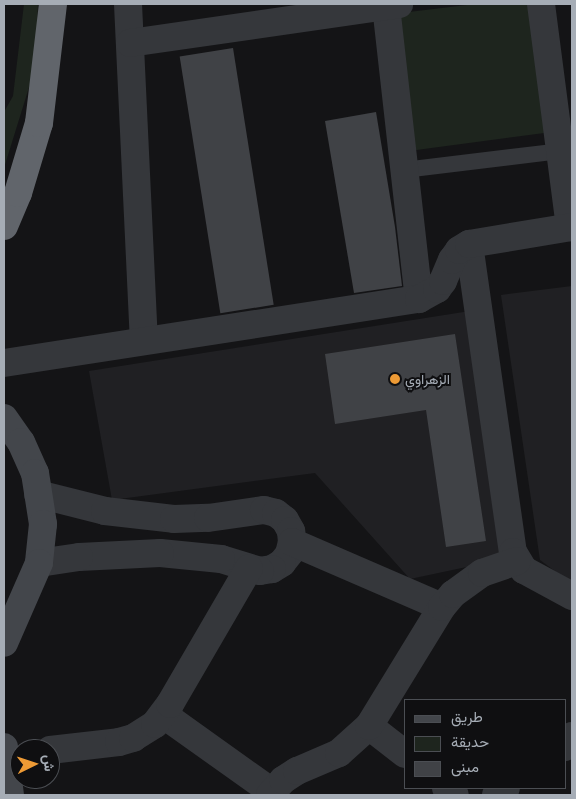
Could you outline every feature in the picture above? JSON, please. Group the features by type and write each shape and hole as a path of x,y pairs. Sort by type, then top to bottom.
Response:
{"highway":[{"path":"4,226 18,193 38,123 53,4"}],"street":[{"path":"128,4 144,341"},
{"path":"4,363 419,299 437,289 459,250 469,244 571,227 566,150 540,4"},
{"path":"130,43 393,5 404,170 419,299"},
{"path":"469,244 510,541 517,561 533,577 572,596"},
{"path":"4,418 21,442 35,473 43,524 39,563 4,643"},
{"path":"38,494 122,514 174,519 208,518 264,510 276,513 285,520 291,531 292,542 290,554 282,563 272,569 260,570 202,556 119,553 39,563"},
{"path":"119,553 122,514"},
{"path":"292,542 442,607"},
{"path":"164,715 271,794 283,780 297,771 339,753 369,726 442,607 466,584 482,573 517,561"},
{"path":"60,749 133,738 146,732 164,715 249,568"},
{"path":"369,726 404,753"}],"lane":[{"path":"404,170 566,150"}],"shaded area":[{"path":"572,286 572,584 540,560 501,295"},
{"path":"470,311 513,557 410,579 315,473 112,500 89,371"}],"green space":[{"path":"24,4 38,4 35,68 4,168 4,112 13,96"},
{"path":"475,4 536,4 552,132 409,151 392,14"}],"building":[{"path":"233,48 274,305 220,313 180,56"},
{"path":"376,112 395,227 402,286 354,293 325,121"},
{"path":"455,334 486,541 446,547 426,410 335,424 325,354"}],"place":[{"name":"الزهراوي","path":"395,379"}]}
